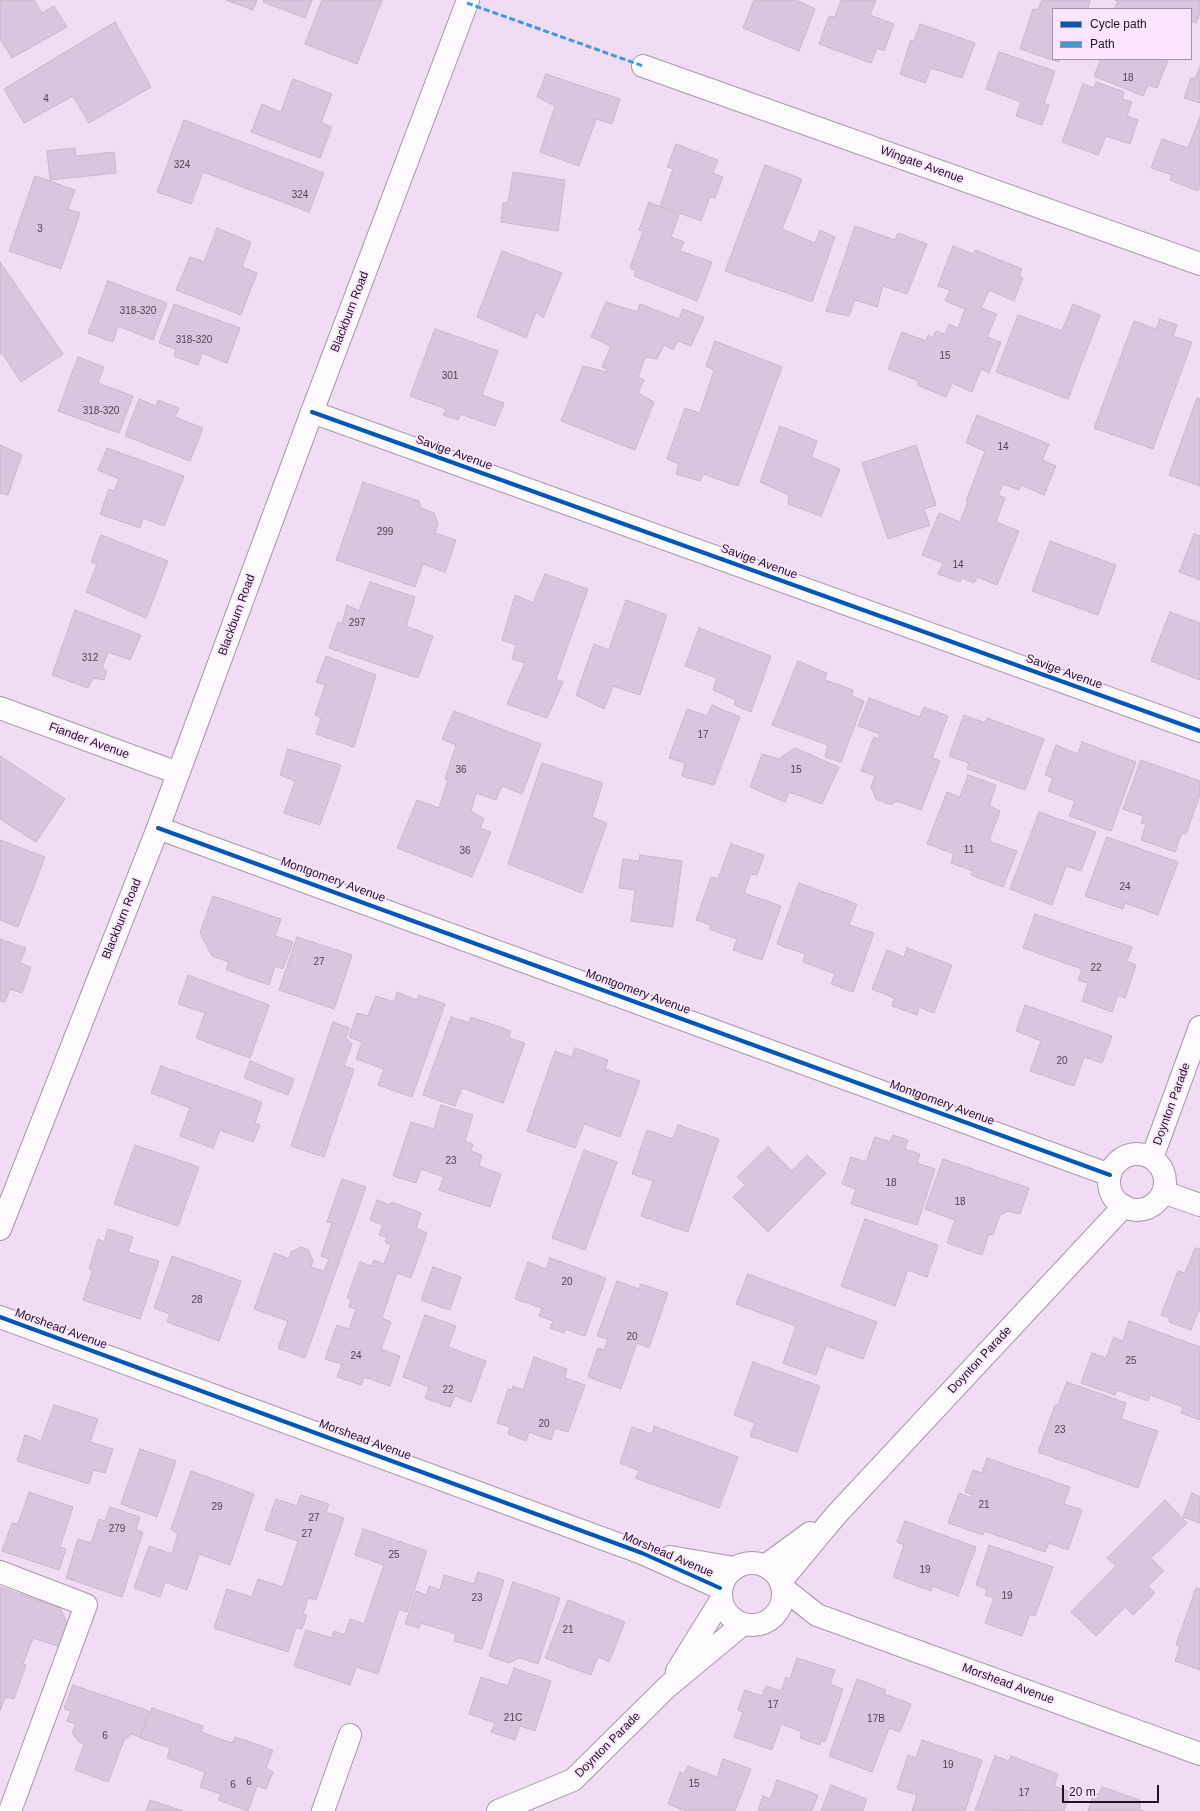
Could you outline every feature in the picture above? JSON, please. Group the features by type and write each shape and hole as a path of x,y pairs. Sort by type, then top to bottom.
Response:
{"street":[{"name":"Blackburn Road","path":"0,1229 158,828 312,412 468,0"},
{"name":"Wingate Avenue","path":"643,66 1200,264"},
{"name":"Savige Avenue","path":"312,412 1200,731"},
{"name":"Fiander Avenue","path":"0,708 178,773"},
{"name":"Montgomery Avenue","path":"158,828 1110,1175"},
{"name":"Doynton Parade","path":"1152,1158 1200,1027"},
{"path":"1140,1154 1152,1158 1159,1164 1164,1173 1166,1182 1164,1192 1159,1200 1151,1206 1142,1209 1132,1209 1124,1206 1117,1200 1112,1192 1110,1175 1114,1166 1121,1159 1130,1155 1140,1154"},
{"path":"1164,1192 1200,1205"},
{"name":"Doynton Parade","path":"782,1585 836,1515 1124,1206"},
{"name":"Morshead Avenue","path":"0,1317 642,1553 720,1594"},
{"name":"Doynton Parade","path":"766,1566 836,1515"},
{"name":"Morshead Avenue","path":"642,1553 734,1568"},
{"path":"720,1594 726,1611 733,1620 743,1624 758,1625 768,1621 776,1614 783,1599 782,1585 775,1572 766,1566 755,1562 744,1563 734,1568"},
{"name":"Doynton Parade","path":"667,1687 720,1594 724,1578 734,1568"},
{"path":"0,1572 86,1605 10,1811"},
{"name":"Morshead Avenue","path":"782,1585 817,1615"},
{"name":"Morshead Avenue","path":"776,1614 817,1615 1200,1754"},
{"name":"Doynton Parade","path":"498,1811 573,1780 667,1687 743,1624"},
{"path":"324,1811 350,1735"}],"building":[{"path":"0,0 34,0 42,13 54,6 67,27 12,58 0,39"},
{"path":"226,0 257,0 253,10"},
{"path":"264,0 312,0 305,18 263,2"},
{"path":"322,0 382,0 357,64 305,44"},
{"path":"754,0 796,0 815,9 799,51 743,28"},
{"path":"841,0 876,0 870,15 894,24 884,51 877,48 871,63 819,44 829,16 835,17"},
{"path":"1042,0 1090,0 1088,8 1052,8 1052,60 1020,49 1033,9 1038,10"},
{"path":"1115,0 1200,0 1200,13 1196,23 1192,21 1192,8 1115,8 1118,2"},
{"path":"115,22 151,87 89,123 73,96 24,123 4,89"},
{"path":"920,24 975,43 962,78 931,68 925,83 900,74 911,40 914,41"},
{"path":"999,52 1055,71 1044,103 1049,105 1042,125 1016,116 1021,102 986,89"},
{"path":"1101,60 1168,60 1157,88 1148,85 1143,96 1094,76"},
{"path":"1200,67 1200,103 1184,98 1191,78 1195,79"},
{"path":"546,74 620,99 612,124 596,119 579,166 540,152 555,106 537,97"},
{"path":"293,79 332,94 321,123 332,127 320,158 251,132 262,104 281,112"},
{"path":"1096,82 1124,92 1122,99 1132,102 1127,116 1138,120 1130,144 1106,136 1098,155 1062,142 1083,84 1094,88"},
{"path":"1200,117 1200,186 1198,191 1170,180 1172,175 1151,168 1162,139 1188,148"},
{"path":"184,120 324,173 309,212 203,172 191,204 157,192"},
{"path":"676,144 718,160 713,173 723,177 715,198 710,197 701,221 660,206 673,169 667,167"},
{"path":"75,148 76,156 114,152 116,173 50,180 47,151"},
{"path":"765,165 802,179 782,229 815,243 820,230 835,237 812,302 725,271"},
{"path":"513,172 565,180 558,231 501,222 503,203 508,203"},
{"path":"35,176 75,190 68,209 80,213 61,269 9,251"},
{"path":"649,202 679,215 671,237 684,242 680,251 712,262 697,301 634,276 636,270 630,268 643,231 639,230"},
{"path":"855,226 895,240 898,233 927,244 907,294 883,286 877,307 855,300 849,316 826,311"},
{"path":"217,228 251,242 242,267 257,273 241,315 176,290 190,257 204,262"},
{"path":"953,246 973,254 975,250 1022,269 1019,276 1023,278 1014,301 989,290 981,308 997,314 987,337 1001,342 989,373 981,369 972,392 952,383 946,397 917,385 919,381 888,369 902,332 926,341 928,335 933,338 936,331 945,334 949,324 958,328 965,309 945,301 950,290 938,286"},
{"path":"502,251 562,273 543,318 536,312 526,338 477,317"},
{"path":"0,262 63,354 21,382 2,353 0,354"},
{"path":"108,281 167,303 153,340 118,326 113,342 88,333"},
{"path":"606,302 637,312 640,304 679,319 683,309 704,317 691,346 678,341 673,350 664,345 657,359 645,357 638,377 644,380 638,393 654,402 635,450 561,421 583,366 607,372 607,369 602,367 611,346 591,337"},
{"path":"174,304 240,328 227,363 202,353 198,365 174,356 176,349 159,343"},
{"path":"1073,304 1100,315 1068,399 996,372 1018,315 1062,331"},
{"path":"1160,319 1177,325 1173,336 1192,342 1153,449 1094,428 1134,321 1156,329"},
{"path":"435,329 498,351 482,395 504,403 495,426 460,414 458,420 443,415 446,409 410,396"},
{"path":"715,341 782,367 738,486 703,474 700,481 676,474 679,464 667,459 685,408 700,413 714,370 706,366"},
{"path":"78,357 104,367 98,383 133,396 119,433 58,411"},
{"path":"1197,398 1200,399 1200,486 1169,475"},
{"path":"139,399 156,406 158,400 179,408 175,417 203,428 190,461 125,436"},
{"path":"977,415 1049,444 1042,460 1056,466 1044,495 1021,485 1019,490 1003,484 998,495 1005,498 996,522 1019,531 997,585 977,577 974,583 962,578 960,582 938,574 943,563 922,555 939,513 960,522 968,502 966,501 985,451 966,443"},
{"path":"780,426 817,441 811,457 840,469 821,516 788,504 789,495 760,482"},
{"path":"0,445 22,455 8,495 0,493"},
{"path":"916,445 936,505 924,509 930,525 888,539 862,463"},
{"path":"107,448 184,476 164,526 143,518 140,528 100,514 109,489 114,491 119,479 98,470"},
{"path":"363,482 419,501 421,508 434,513 438,523 435,533 456,540 445,572 423,564 415,587 336,560"},
{"path":"1194,534 1200,536 1200,580 1179,572"},
{"path":"101,535 168,561 146,618 86,592 97,564 91,562"},
{"path":"1050,541 1116,565 1098,615 1032,591"},
{"path":"545,574 588,589 556,679 563,682 547,718 507,704 525,663 512,659 516,645 502,640 515,595 533,603"},
{"path":"370,582 415,597 406,626 433,636 418,678 329,648 338,622 342,624 347,605 359,611"},
{"path":"626,600 667,615 640,695 613,686 604,709 576,695 594,644 609,650"},
{"path":"75,610 141,635 130,660 108,652 102,668 107,671 104,680 93,678 88,688 52,675"},
{"path":"1170,612 1200,623 1200,680 1151,661"},
{"path":"699,628 771,656 751,712 734,705 736,700 713,690 717,678 685,666"},
{"path":"326,656 376,675 354,747 316,734 321,718 315,715 325,685 316,682"},
{"path":"798,661 827,673 825,680 853,690 852,696 864,701 841,762 825,757 828,745 772,725"},
{"path":"869,698 920,717 924,707 948,716 932,758 940,761 921,810 897,801 891,805 876,799 871,787 875,776 861,771 874,737 879,739 880,734 858,726"},
{"path":"712,705 740,717 714,785 682,776 685,763 669,758 687,709 707,716"},
{"path":"454,711 541,744 522,794 502,786 496,800 476,793 471,811 484,819 480,828 491,832 472,877 397,848 417,800 439,808 448,780 445,779 456,745 442,739"},
{"path":"964,715 985,723 987,718 1044,739 1025,790 967,769 969,763 949,756"},
{"path":"1082,742 1136,762 1111,831 1069,816 1075,801 1048,791 1053,778 1045,775 1056,745 1078,754"},
{"path":"795,748 839,767 822,804 789,792 785,802 750,787 762,754 779,759"},
{"path":"288,749 341,765 320,825 284,813 295,781 280,775"},
{"path":"0,756 65,799 36,842 0,819"},
{"path":"1141,760 1200,781 1200,795 1186,834 1182,833 1175,852 1141,840 1146,824 1141,823 1143,816 1123,809"},
{"path":"542,763 603,783 592,817 607,823 582,893 508,864"},
{"path":"968,775 996,785 989,806 1000,811 989,841 1017,851 1003,887 971,875 973,871 951,863 954,854 927,844 947,792 960,797"},
{"path":"1039,812 1096,832 1081,871 1066,866 1052,905 1010,889"},
{"path":"1107,837 1178,862 1158,915 1125,903 1123,909 1085,896"},
{"path":"0,840 45,857 18,927 0,920"},
{"path":"731,844 764,855 757,875 751,874 744,893 781,906 762,960 733,950 737,939 709,929 711,925 696,920 711,877 718,879"},
{"path":"640,855 682,861 673,927 631,921 635,890 619,888 623,859 639,861"},
{"path":"799,883 857,904 849,925 874,933 853,992 831,984 835,974 803,962 805,954 777,944"},
{"path":"213,896 281,919 275,936 293,942 283,969 275,966 269,985 226,970 229,962 212,956 200,933"},
{"path":"1035,914 1132,947 1127,961 1136,965 1125,998 1118,995 1112,1012 1082,1001 1088,983 1078,980 1082,969 1023,948"},
{"path":"297,937 352,955 334,1009 279,990"},
{"path":"0,939 26,948 20,963 31,967 22,993 10,989 5,1002 0,1001"},
{"path":"907,948 952,965 934,1013 919,1007 917,1015 892,1006 894,998 872,989 887,950 904,957"},
{"path":"188,975 269,1005 250,1058 196,1038 205,1013 178,1004"},
{"path":"397,992 417,1000 419,995 445,1004 412,1097 378,1085 384,1069 356,1059 362,1042 349,1037 357,1013 368,1016 376,996 394,1002"},
{"path":"1025,1005 1112,1036 1102,1063 1084,1057 1074,1086 1030,1071 1041,1041 1016,1031"},
{"path":"451,1017 469,1023 471,1017 511,1031 509,1038 525,1043 503,1103 462,1088 455,1106 423,1095"},
{"path":"333,1022 349,1028 346,1038 352,1044 344,1066 354,1069 324,1157 291,1146"},
{"path":"575,1048 608,1060 605,1069 640,1081 620,1137 584,1124 575,1148 527,1131 555,1051 572,1057"},
{"path":"250,1061 294,1079 288,1095 244,1078"},
{"path":"161,1066 262,1102 255,1123 260,1125 253,1142 220,1130 213,1148 180,1136 190,1108 151,1093"},
{"path":"441,1105 473,1115 465,1141 473,1144 471,1151 482,1155 479,1166 501,1174 490,1207 439,1190 444,1177 421,1169 416,1183 393,1176 411,1122 434,1129"},
{"path":"678,1125 719,1139 688,1232 641,1216 653,1181 632,1174 647,1130 673,1139"},
{"path":"893,1135 908,1140 905,1149 920,1154 917,1163 935,1169 917,1225 851,1204 856,1189 842,1184 851,1157 866,1162 875,1137 890,1142"},
{"path":"135,1145 199,1167 178,1226 114,1204"},
{"path":"768,1147 792,1171 807,1155 826,1173 768,1232 733,1197 745,1185 737,1177"},
{"path":"584,1150 617,1162 585,1250 552,1238"},
{"path":"943,1159 1029,1188 1020,1214 1008,1211 1000,1215 993,1235 989,1234 982,1255 947,1243 955,1220 925,1209"},
{"path":"342,1179 366,1187 305,1358 278,1348 288,1321 254,1309 274,1253 289,1259 291,1252 301,1247 308,1250 313,1260 311,1267 324,1271 329,1259 321,1256 332,1223 327,1222"},
{"path":"377,1200 390,1205 391,1202 421,1213 416,1228 427,1233 411,1278 397,1273 382,1318 391,1322 381,1349 400,1356 390,1386 364,1377 361,1385 337,1377 342,1364 325,1359 337,1325 349,1329 356,1309 349,1307 351,1300 347,1298 360,1262 372,1266 374,1260 384,1264 391,1245 385,1242 387,1237 379,1235 383,1225 370,1220"},
{"path":"865,1219 938,1245 927,1277 908,1270 895,1306 841,1286"},
{"path":"108,1229 133,1237 128,1252 159,1261 140,1319 83,1300 93,1270 89,1269 98,1239 104,1242"},
{"path":"1195,1248 1200,1249 1200,1311 1199,1310 1191,1330 1169,1322 1170,1318 1161,1315 1178,1271 1185,1273"},
{"path":"172,1256 241,1281 219,1341 167,1322 170,1314 154,1308"},
{"path":"550,1258 606,1278 585,1336 565,1329 564,1333 550,1328 553,1321 539,1316 542,1308 515,1299 528,1262 546,1269"},
{"path":"433,1267 461,1277 450,1310 421,1300"},
{"path":"748,1274 877,1322 863,1359 826,1346 816,1375 783,1363 796,1326 736,1304"},
{"path":"617,1281 639,1289 641,1284 668,1293 649,1348 637,1343 621,1389 588,1377 598,1348 604,1350 608,1339 597,1336"},
{"path":"425,1315 456,1326 448,1347 486,1361 471,1402 455,1396 450,1407 425,1398 429,1387 403,1377"},
{"path":"1129,1321 1200,1347 1200,1420 1181,1413 1183,1407 1150,1395 1148,1401 1117,1390 1115,1395 1081,1383 1092,1353 1106,1358 1114,1337 1123,1341"},
{"path":"534,1357 567,1369 565,1378 585,1385 568,1432 555,1428 551,1440 529,1432 526,1441 508,1434 510,1427 497,1423 508,1389 512,1390 513,1386 523,1390"},
{"path":"753,1362 820,1386 797,1452 750,1436 755,1423 734,1415"},
{"path":"1067,1382 1126,1403 1121,1419 1158,1431 1138,1488 1038,1452 1055,1405 1058,1405"},
{"path":"54,1405 98,1419 90,1442 113,1449 105,1473 93,1470 89,1484 17,1461 25,1435 41,1441"},
{"path":"654,1426 738,1457 719,1508 635,1478 640,1471 620,1463 632,1427 652,1434"},
{"path":"140,1449 176,1461 157,1517 121,1504"},
{"path":"987,1458 1070,1487 1064,1504 1082,1510 1068,1550 1049,1543 1045,1552 984,1531 983,1535 948,1523 959,1493 972,1498 973,1495 965,1492 973,1470 982,1473"},
{"path":"191,1471 254,1494 230,1565 199,1554 187,1590 165,1582 160,1597 134,1588 149,1546 172,1554 178,1534 171,1529"},
{"path":"29,1492 73,1507 60,1547 66,1549 59,1570 2,1551 12,1523 18,1524"},
{"path":"1192,1493 1200,1497 1200,1523 1183,1517"},
{"path":"301,1495 329,1504 326,1512 344,1518 316,1600 308,1598 303,1614 307,1615 302,1629 296,1628 288,1652 214,1628 227,1589 252,1597 258,1579 283,1587 298,1541 265,1530 276,1499 297,1506"},
{"path":"1165,1500 1187,1523 1151,1558 1164,1571 1148,1586 1155,1593 1133,1615 1125,1607 1096,1636 1071,1612 1116,1566 1107,1558"},
{"path":"110,1507 140,1517 136,1530 143,1532 122,1597 66,1578 78,1539 91,1543 99,1519 105,1521"},
{"path":"905,1521 976,1547 958,1596 933,1586 931,1591 893,1577 904,1545 897,1542"},
{"path":"363,1529 427,1551 407,1612 399,1609 378,1674 356,1667 350,1685 294,1666 306,1630 332,1638 334,1631 345,1635 350,1619 364,1624 384,1565 355,1555"},
{"path":"989,1545 1053,1567 1035,1616 1030,1614 1022,1636 985,1623 994,1598 985,1595 987,1589 976,1585"},
{"path":"478,1572 504,1580 482,1649 454,1641 456,1634 421,1623 419,1628 405,1624 416,1591 426,1595 429,1586 440,1590 444,1575 474,1584"},
{"path":"513,1582 560,1598 538,1664 520,1658 509,1663 489,1656"},
{"path":"0,1587 60,1608 70,1628 63,1648 33,1638 23,1664 26,1665 14,1699 5,1697 0,1711"},
{"path":"1196,1588 1200,1589 1200,1670 1175,1661 1180,1646 1176,1645"},
{"path":"568,1600 625,1622 609,1662 598,1657 591,1675 545,1658"},
{"path":"797,1658 835,1670 830,1684 843,1689 825,1742 821,1740 820,1745 800,1738 802,1732 781,1724 772,1750 734,1737 743,1712 738,1710 745,1690 762,1696 766,1686 781,1691 786,1677 790,1679"},
{"path":"514,1668 551,1681 535,1731 520,1726 515,1740 491,1732 495,1723 469,1714 481,1677 508,1686"},
{"path":"857,1679 886,1690 884,1694 911,1704 900,1732 889,1728 872,1772 829,1756"},
{"path":"73,1685 149,1711 140,1737 132,1734 124,1740 108,1782 75,1770 84,1744 79,1742 72,1733 76,1724 67,1721 71,1711 64,1709"},
{"path":"152,1708 203,1726 201,1732 232,1743 235,1737 273,1750 266,1769 273,1772 266,1789 257,1786 248,1811 218,1800 221,1794 200,1787 205,1772 167,1758 170,1748 140,1738"},
{"path":"922,1740 982,1760 965,1811 912,1811 917,1795 897,1789 908,1755 916,1758"},
{"path":"995,1756 1009,1761 1011,1756 1058,1774 1054,1786 1071,1792 1064,1811 975,1810"},
{"path":"723,1759 751,1769 735,1811 686,1811 668,1804 680,1772 684,1774 688,1766 717,1777"},
{"path":"777,1780 818,1795 812,1811 758,1811 763,1796 770,1799"},
{"path":"831,1785 867,1799 863,1811 821,1811"},
{"path":"1102,1787 1140,1800 1140,1810 1144,1811 1088,1811 1094,1793 1099,1794"},
{"path":"150,1800 183,1811 146,1811"}],"marked path":[{"path":"467,3 643,66"}],"cycle path":[{"path":"312,412 1200,731"},
{"path":"158,828 1110,1175"},
{"path":"0,1317 642,1553 720,1588"}]}
